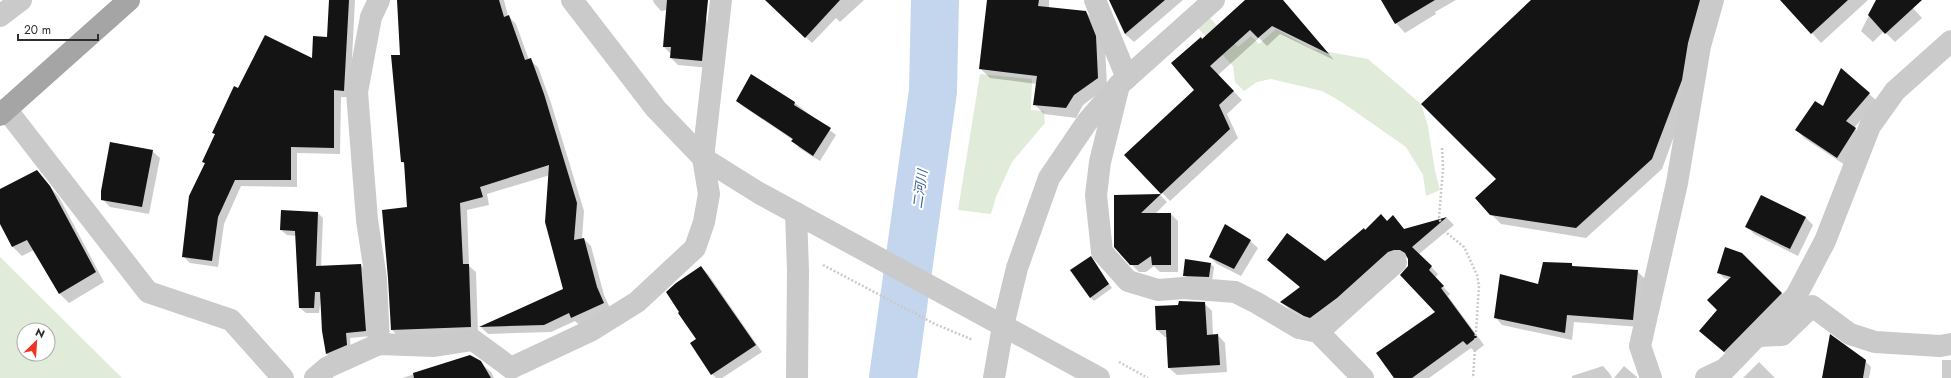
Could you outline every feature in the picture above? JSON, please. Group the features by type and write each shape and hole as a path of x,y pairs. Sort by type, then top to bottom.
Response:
{"main road":[{"path":"3,112 129,0"}],"street":[{"path":"0,16 21,0"},
{"path":"379,0 371,17 357,92 367,220 376,279 379,344"},
{"path":"572,0 656,109 703,158 759,193 1099,378"},
{"path":"315,378 328,367 379,344 434,346 473,340 511,373 592,330 637,302 695,248 704,222 709,194 703,158 721,0"},
{"path":"1095,0 1123,81 1100,162 1096,195 1102,252 1128,281 1158,290 1184,288 1235,292 1299,328 1318,332 1363,378"},
{"path":"994,378 1017,268 1049,178 1087,122 1123,81 1214,0"},
{"path":"1651,378 1640,346 1677,182 1700,46 1713,0"},
{"path":"1706,378 1725,369 1796,296 1825,241 1870,126 1895,91 1951,41"},
{"path":"3,112 148,292 230,320 283,378"},
{"path":"796,213 798,271 797,378"},
{"path":"1318,332 1396,262"},
{"path":"1758,336 1782,335 1812,306 1850,334 1875,342 1940,346 1951,344"}],"path":[{"path":"1442,148 1443,169 1439,217 1443,230 1464,247 1477,275 1479,286 1473,378"},
{"path":"817,262 936,324"}],"green space":[{"path":"1206,14 1238,47 1251,36 1259,44 1276,29 1312,49 1368,59 1421,104 1428,126 1435,171 1440,190 1426,196 1423,175 1406,147 1340,101 1322,91 1271,79 1257,82 1244,91 1235,82 1233,66 1194,24"},
{"path":"980,74 1032,79 1031,110 1044,111 1045,123 1012,162 996,197 991,214 958,210"},
{"path":"0,257 122,378 0,378"}],"building":[{"path":"329,0 349,0 344,91 334,90 334,148 291,147 291,180 235,180 218,217 212,261 182,257 189,196 205,163 202,162 215,134 212,133 234,86 238,88 265,35 312,58 313,36 327,37"},
{"path":"397,0 499,0 504,17 509,15 525,60 531,58 544,94 577,203 574,240 584,238 597,287 604,303 571,318 569,313 544,325 479,327 563,289 545,222 549,165 480,187 483,197 460,203 463,264 469,264 471,327 391,330 382,210 407,207 404,162 401,162 391,55 400,55"},
{"path":"667,0 708,0 702,61 670,58 671,47 663,47"},
{"path":"765,0 840,0 805,38"},
{"path":"987,0 1039,0 1038,6 1086,11 1096,36 1098,78 1074,95 1066,108 1033,105 1037,76 979,69"},
{"path":"1109,0 1165,0 1125,34"},
{"path":"1245,0 1283,0 1329,54 1272,26 1258,38 1250,30 1210,66 1234,91 1219,105 1230,129 1161,194 1124,155 1194,90 1171,63 1201,37 1202,39"},
{"path":"1381,0 1435,0 1395,24"},
{"path":"1531,0 1700,0 1688,43 1682,80 1652,159 1576,228 1490,215 1475,198 1496,179 1421,104"},
{"path":"1780,0 1848,0 1811,34"},
{"path":"1876,0 1922,0 1885,34 1868,15"},
{"path":"1841,68 1870,93 1846,121 1856,128 1837,158 1795,130 1815,101 1823,106"},
{"path":"751,74 795,102 794,105 831,128 813,156 791,141 793,139 736,101"},
{"path":"110,142 153,150 142,207 101,200 101,191"},
{"path":"37,170 50,186 96,272 59,294 27,240 12,247 0,224 0,189"},
{"path":"1161,194 1141,213 1171,213 1171,265 1152,265 1151,256 1138,265 1130,265 1114,247 1114,195"},
{"path":"1761,195 1806,217 1790,249 1745,227"},
{"path":"281,210 318,212 316,266 361,264 366,331 346,333 347,345 326,354 322,331 320,292 315,292 314,308 299,308 295,231 280,230"},
{"path":"1381,214 1387,221 1393,215 1404,229 1447,217 1412,247 1432,266 1429,270 1444,286 1441,288 1477,337 1467,345 1463,341 1412,378 1394,378 1376,353 1435,312 1400,275 1408,266 1408,259 1405,253 1400,250 1388,252 1337,298 1310,318 1280,302 1300,287 1267,260 1287,233 1325,261 1364,228 1365,230"},
{"path":"1225,224 1251,240 1234,269 1209,257"},
{"path":"1725,247 1742,253 1782,293 1724,352 1699,331 1717,310 1707,300 1731,277 1717,273"},
{"path":"1091,256 1109,284 1090,298 1070,270"},
{"path":"1185,259 1211,263 1209,277 1183,276"},
{"path":"1543,262 1572,263 1572,266 1638,270 1633,320 1567,315 1565,333 1494,318 1500,274 1538,284"},
{"path":"701,266 756,345 711,375 690,343 696,339 666,292 676,283"},
{"path":"1179,301 1205,302 1207,335 1218,334 1220,365 1168,368 1166,330 1156,330 1155,306 1178,305"},
{"path":"1830,334 1866,360 1863,378 1822,378"},
{"path":"470,355 481,361 491,378 414,378 413,373"}],"waterway":[{"name":"二河川","path":"893,378 933,91 935,0"}]}
